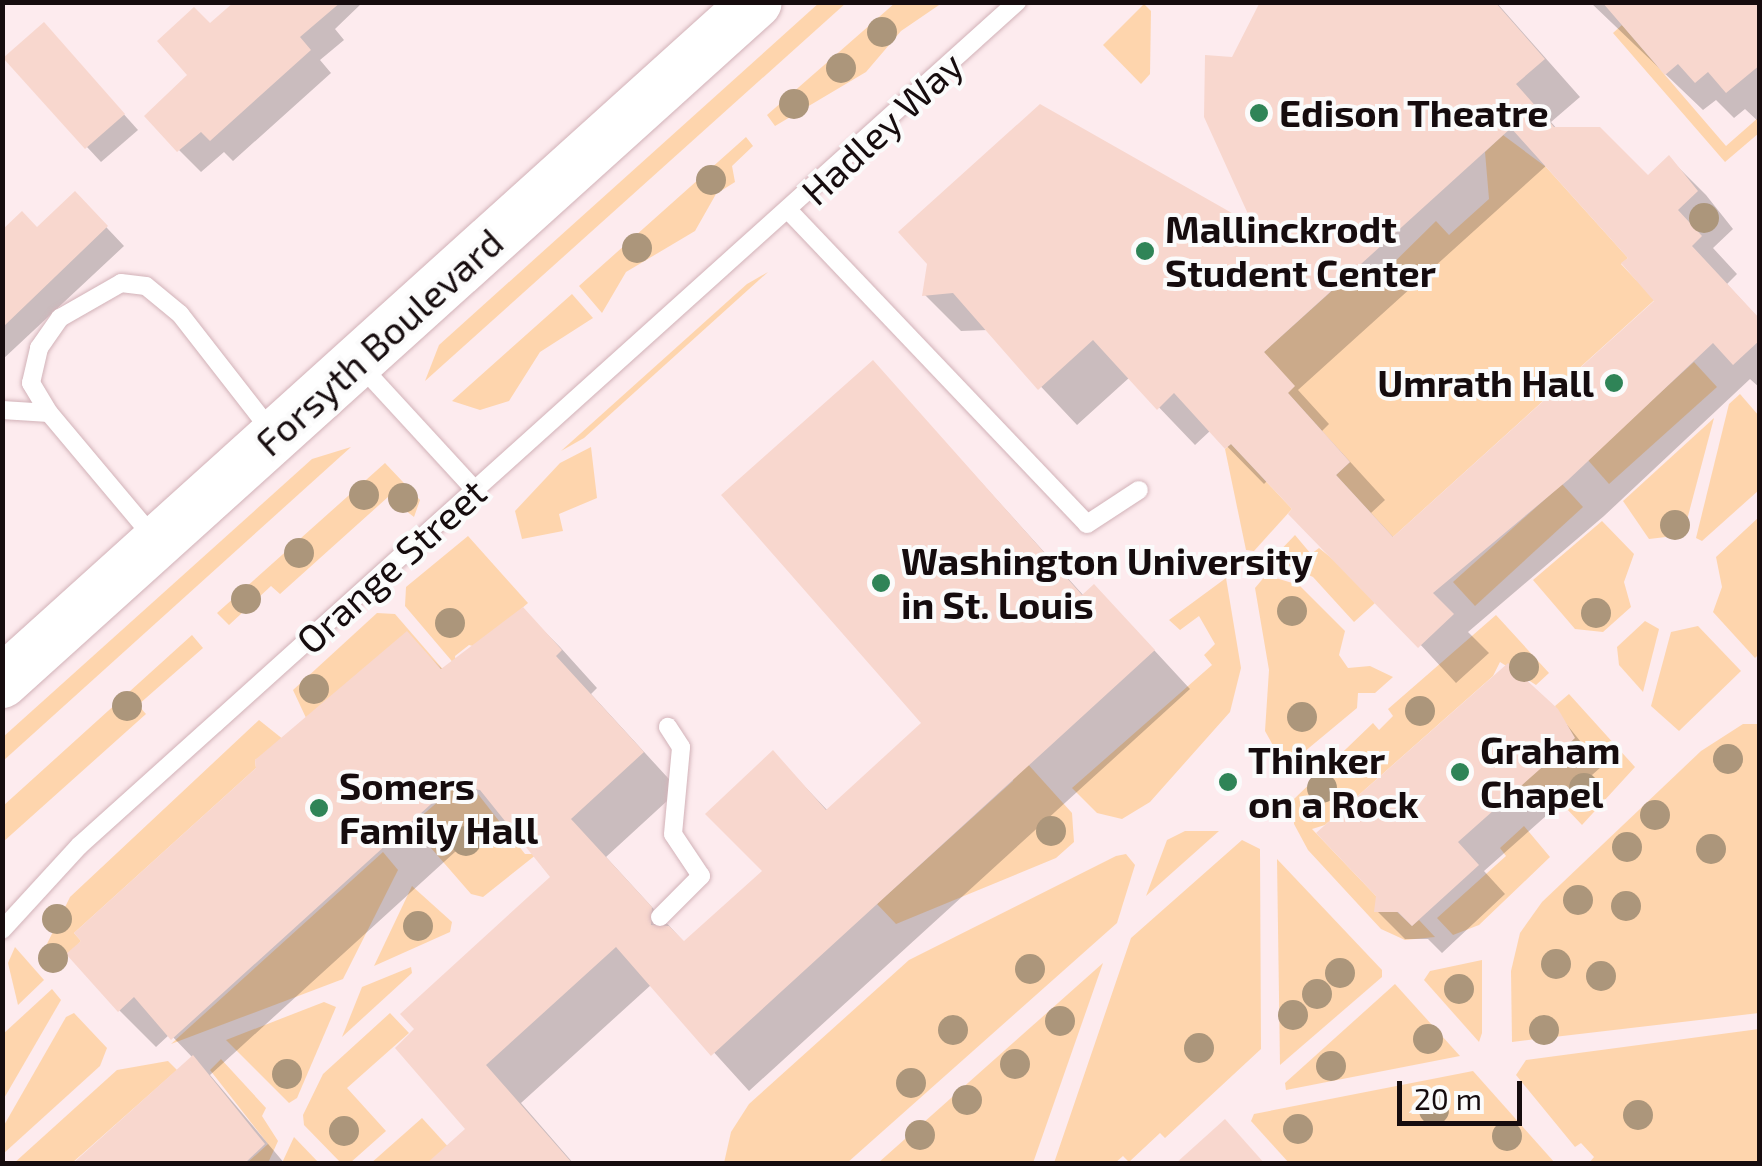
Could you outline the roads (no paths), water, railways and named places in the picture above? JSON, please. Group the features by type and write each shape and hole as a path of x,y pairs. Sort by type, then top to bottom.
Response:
{"main road":[{"name":"Forsyth Boulevard","path":"4,678 756,2"}],"lane":[{"name":"Hadley Way","path":"791,212 1017,2"},
{"path":"791,212 1087,524 1139,490"},
{"name":"Orange Street","path":"2,930 80,846 791,212"},
{"path":"158,542 48,413 31,383 39,348 60,318 121,284 146,286 180,314 275,436"},
{"path":"357,362 475,490"},
{"path":"2,410 48,413"},
{"path":"660,917 701,876 673,834 681,747 668,727"}],"place":[{"name":"Edison Theatre","path":"1259,113"},
{"name":"Mallinckrodt Student Center","path":"1145,251"},
{"name":"Umrath Hall","path":"1614,383"},
{"name":"Washington University in St. Louis","path":"881,583"},
{"name":"Graham Chapel","path":"1460,772"},
{"name":"Thinker on a Rock","path":"1228,782"},
{"name":"Somers Family Hall","path":"319,808"}]}
